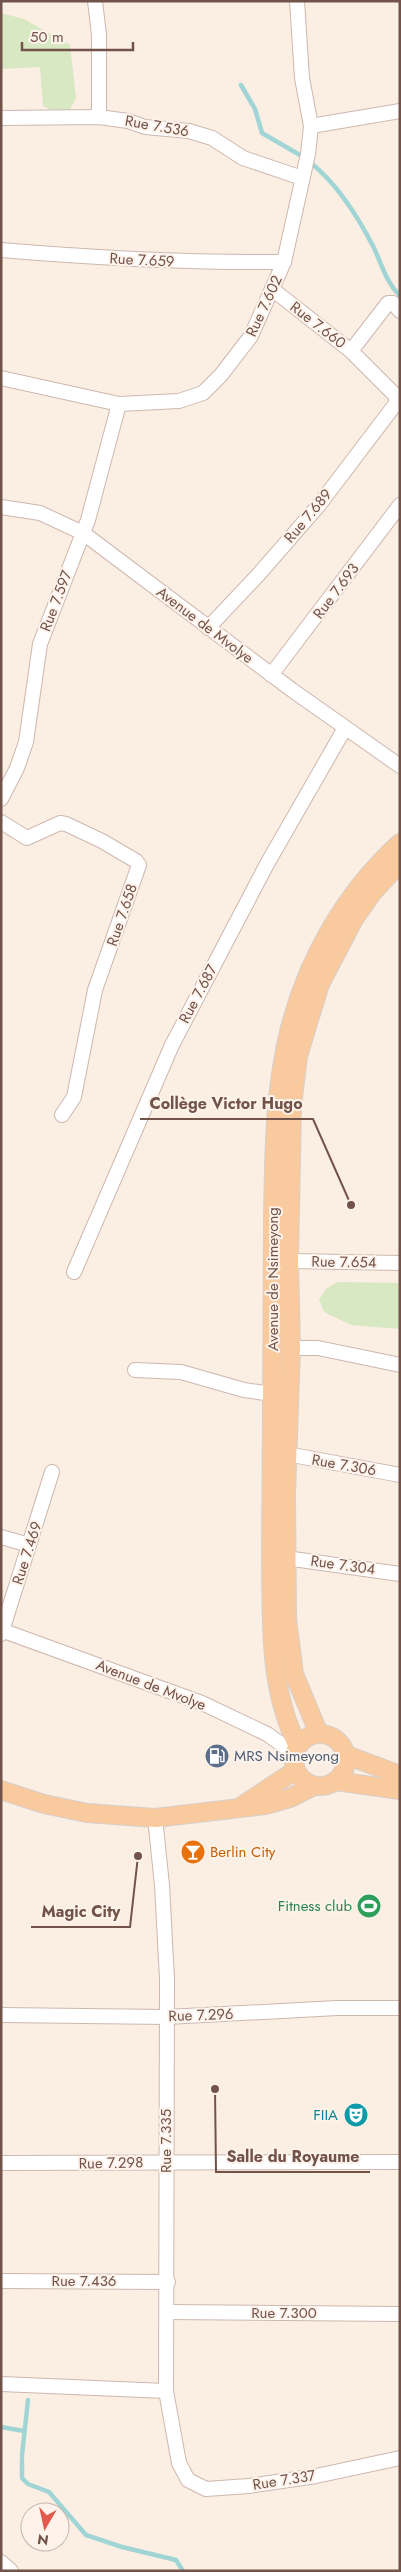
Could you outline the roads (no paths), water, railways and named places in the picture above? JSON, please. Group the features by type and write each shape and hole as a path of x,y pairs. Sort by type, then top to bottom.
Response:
{"main road":[{"name":"Avenue de Nsimeyong","path":"296,1756 281,1703 273,1649 272,1394 276,1106 290,1028 307,977 330,931 359,885 400,843"},
{"name":"Avenue de Nsimeyong","path":"319,1734 300,1692 290,1652 286,1558 291,1348 289,1261 292,1106 298,1056 320,984 341,941 373,892 400,863"},
{"path":"1,1790 44,1804 87,1813 155,1818 238,1808 278,1802 314,1786 329,1785 336,1781 346,1767 346,1755 341,1744 335,1739 319,1734 311,1736 296,1756 238,1808"},
{"path":"346,1755 400,1775"},
{"path":"296,1756 306,1782 314,1786"},
{"path":"336,1781 400,1790"}],"street":[{"path":"95,1 99,35 99,117"},
{"name":"Rue 7.602","path":"1,378 119,404 179,401 202,393 221,375 251,336 284,262 308,154 311,126 302,78 297,1"},
{"path":"311,126 400,110"},
{"name":"Rue 7.536","path":"1,118 99,117 128,120 145,127 189,131 212,138 243,158 302,178"},
{"name":"Rue 7.659","path":"1,250 124,260 212,263 284,262"},
{"name":"Rue 7.660","path":"272,289 351,351 388,303 392,303 400,312"},
{"path":"351,351 398,399"},
{"name":"Rue 7.689","path":"208,628 259,574 319,505 398,399"},
{"name":"Rue 7.597","path":"1,799 17,768 26,742 40,644 88,520 119,404"},
{"name":"Rue 7.693","path":"270,675 400,505"},
{"name":"Avenue de Mvolye","path":"1,507 40,513 83,533 270,675 400,766"},
{"name":"Rue 7.687","path":"74,1272 172,1045 267,864 345,728"},
{"name":"Rue 7.658","path":"1,822 27,838 60,823 66,824 102,841 138,865 95,990 74,1097 62,1115"},
{"name":"Rue 7.654","path":"289,1261 400,1263"},
{"path":"291,1348 318,1348 400,1365"},
{"path":"135,1370 181,1372 244,1390 272,1394"},
{"name":"Rue 7.306","path":"287,1454 400,1475"},
{"name":"Rue 7.469","path":"2,1631 52,1472"},
{"path":"1,1537 29,1545"},
{"name":"Rue 7.304","path":"286,1558 400,1574"},
{"name":"Avenue de Mvolye","path":"2,1631 202,1703 267,1734 296,1756"},
{"name":"Rue 7.335","path":"155,1818 162,1885 167,2017 166,2162 168,2282 166,2391 179,2463"},
{"name":"Rue 7.296","path":"1,2015 167,2017 337,2008 400,2008"},
{"name":"Rue 7.298","path":"1,2163 166,2162 216,2164 400,2162"},
{"name":"Rue 7.436","path":"1,2281 168,2282"},
{"name":"Rue 7.300","path":"167,2312 400,2314"},
{"path":"1,2384 166,2391"},
{"name":"Rue 7.337","path":"179,2463 188,2480 206,2489 249,2486 316,2476 400,2458"},
{"path":"1,2562 11,2571"}],"waterway":[{"path":"241,85 255,109 262,133 305,158"},
{"path":"311,163 330,181 354,213 373,246 387,278 400,296"},
{"path":"22,2455 28,2400"},
{"path":"1,2427 24,2431"},
{"path":"22,2458 22,2478 28,2484 49,2492 86,2535 122,2547 176,2560 183,2571"}],"place":[{"name":"Collège Victor Hugo","path":"351,1205"},
{"name":"MRS Nsimeyong","path":"217,1756"},
{"name":"Berlin City","path":"193,1852"},
{"name":"Magic City","path":"138,1856"},
{"name":"Fitness club","path":"369,1906"},
{"name":"Salle du Royaume","path":"215,2089"},
{"name":"FIIA","path":"356,2115"}]}
